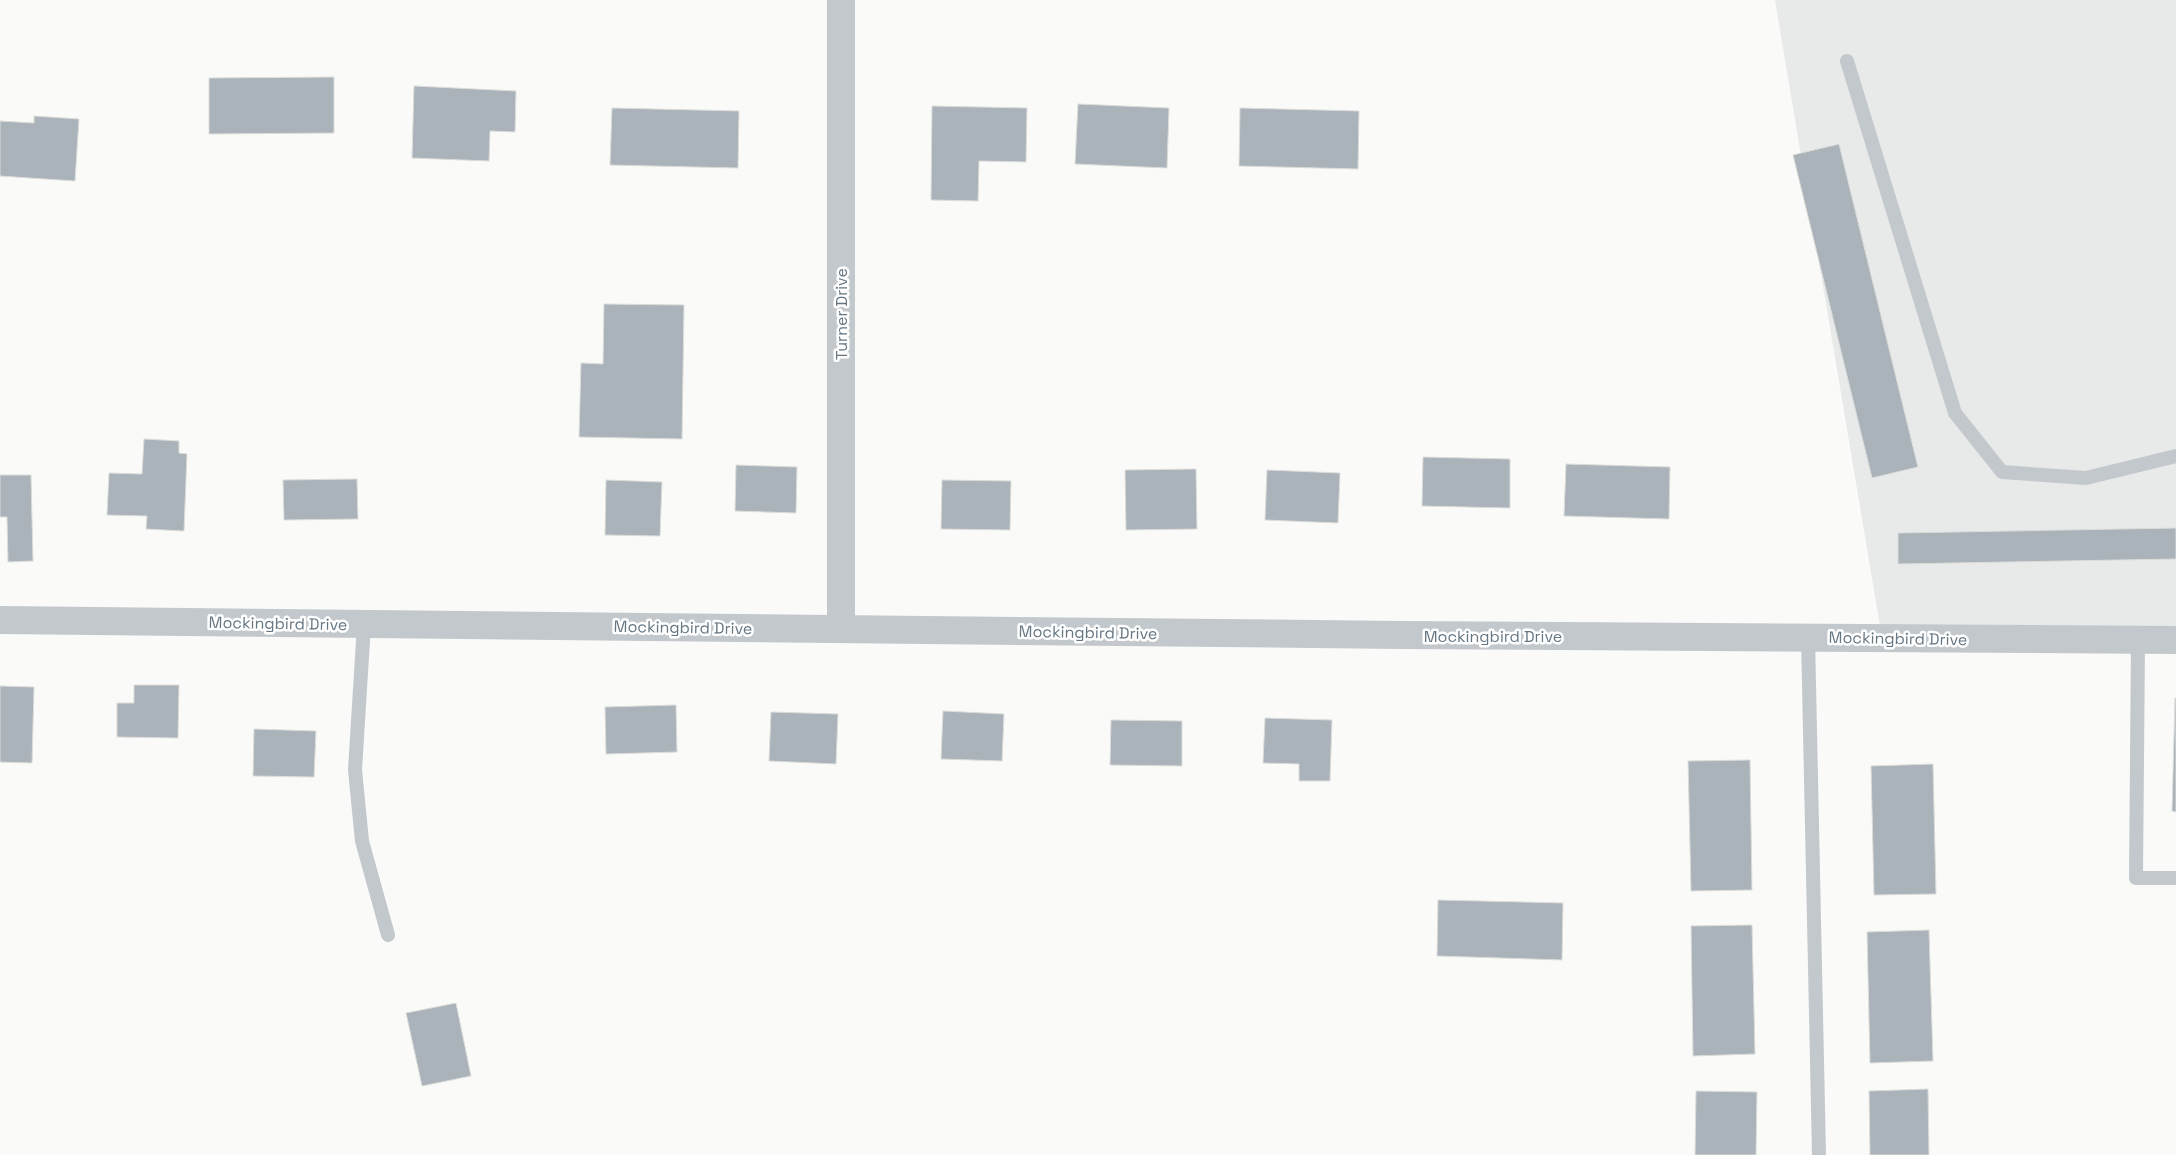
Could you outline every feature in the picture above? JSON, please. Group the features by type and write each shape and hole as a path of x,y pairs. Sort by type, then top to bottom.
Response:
{"street":[{"name":"Turner Drive","path":"841,0 841,629"},
{"name":"Mockingbird Drive","path":"0,620 2176,640"}],"lane":[{"path":"1847,62 1956,413 2002,472 2086,478 2176,456"},
{"path":"364,624 355,770 362,841 388,935"},
{"path":"1808,637 1819,1155"},
{"path":"2138,640 2136,878 2176,878"}],"shaded area":[{"path":"1775,0 2176,0 2176,633 1882,638"}],"building":[{"path":"334,77 334,133 209,134 209,78"},
{"path":"414,86 516,91 515,132 490,131 489,161 412,158"},
{"path":"1078,104 1169,108 1167,168 1075,164"},
{"path":"932,106 1027,108 1026,162 979,161 978,201 931,200"},
{"path":"612,108 739,111 738,168 610,165"},
{"path":"1240,108 1359,111 1358,169 1239,166"},
{"path":"34,116 79,119 75,181 0,176 0,121 34,123"},
{"path":"1839,144 1918,467 1872,478 1793,155"},
{"path":"604,304 684,305 682,439 579,437 581,363 603,364"},
{"path":"144,439 179,441 179,453 187,454 184,531 146,529 147,516 107,515 109,473 142,474"},
{"path":"1423,457 1510,459 1510,508 1422,506"},
{"path":"1566,464 1670,467 1669,519 1564,516"},
{"path":"736,465 797,467 796,513 735,511"},
{"path":"1196,469 1197,529 1126,530 1125,470"},
{"path":"1267,470 1340,473 1338,523 1265,520"},
{"path":"0,475 31,475 33,561 8,562 7,517 0,517"},
{"path":"357,479 358,519 284,520 283,480"},
{"path":"606,480 662,482 660,536 605,535"},
{"path":"942,480 1011,481 1010,530 941,529"},
{"path":"2176,528 2176,559 1898,564 1898,533"},
{"path":"134,685 179,685 178,738 117,737 117,703 134,703"},
{"path":"0,686 34,687 32,763 0,762"},
{"path":"2176,698 2176,812 2172,811"},
{"path":"676,705 677,752 606,754 605,707"},
{"path":"943,711 1004,714 1002,761 941,759"},
{"path":"771,712 838,714 836,764 769,761"},
{"path":"1265,718 1332,720 1330,781 1299,781 1299,764 1263,763"},
{"path":"1111,720 1182,721 1182,766 1110,765"},
{"path":"254,729 316,731 314,777 253,776"},
{"path":"1750,760 1752,890 1691,891 1688,761"},
{"path":"1933,764 1936,894 1874,895 1871,766"},
{"path":"1438,900 1563,903 1562,960 1437,956"},
{"path":"1752,925 1755,1054 1693,1056 1691,926"},
{"path":"1929,930 1933,1061 1870,1063 1867,932"},
{"path":"456,1003 471,1076 422,1086 406,1013"},
{"path":"1928,1089 1929,1155 1870,1155 1869,1091"},
{"path":"1696,1091 1757,1092 1756,1155 1695,1155"}]}
